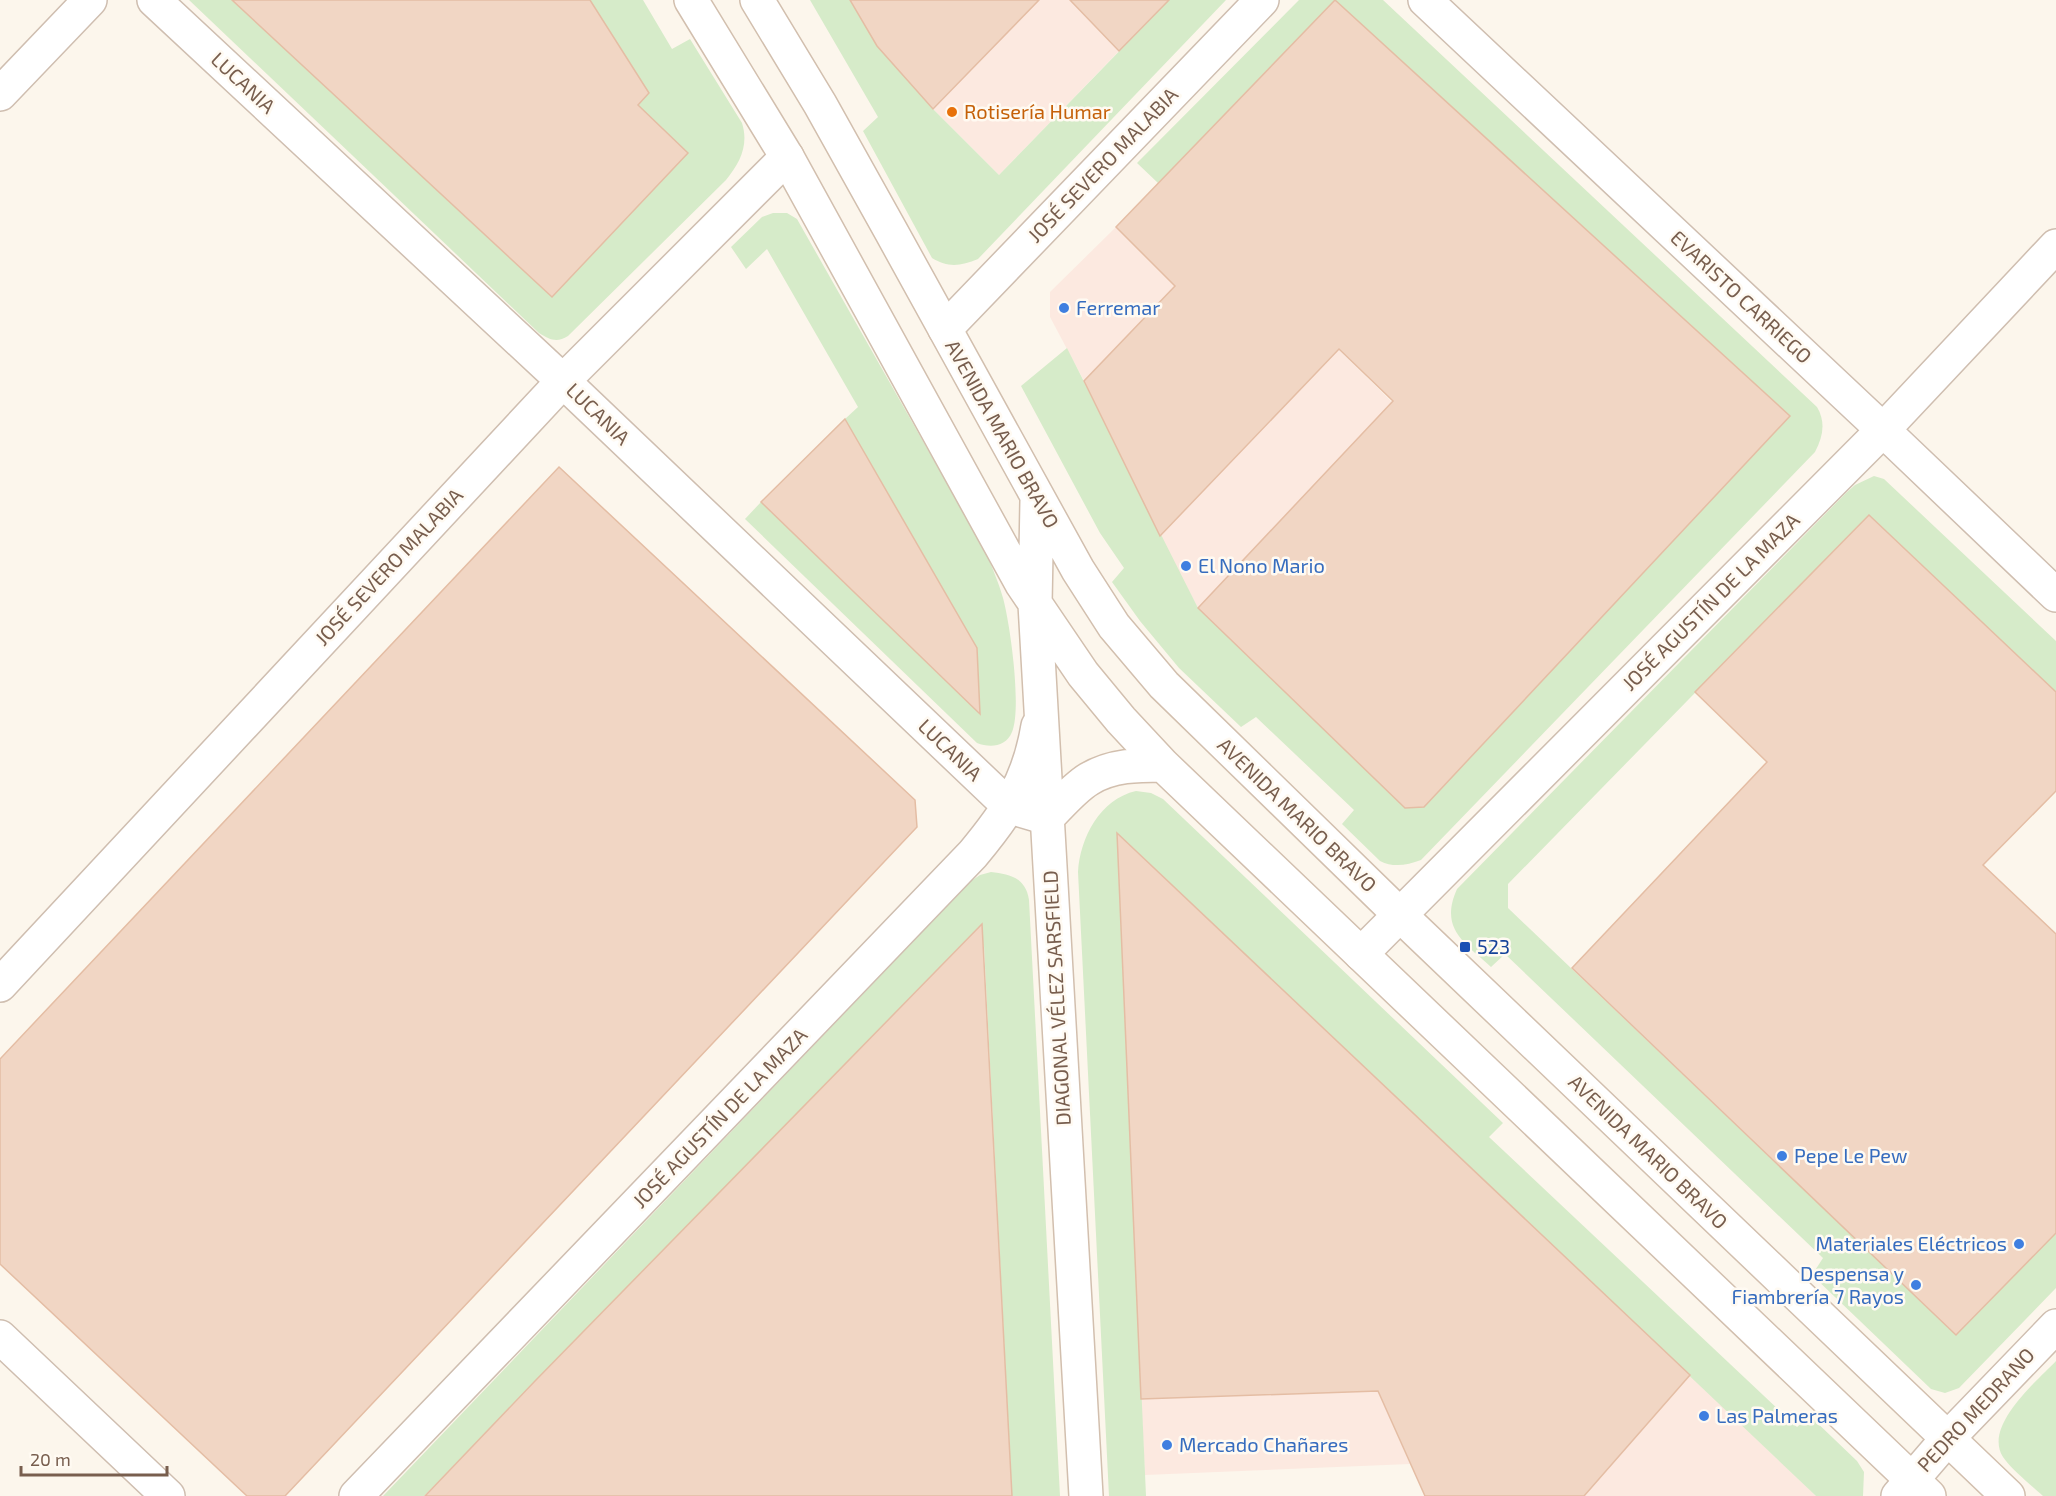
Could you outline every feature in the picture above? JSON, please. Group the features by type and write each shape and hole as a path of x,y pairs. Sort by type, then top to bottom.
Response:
{"street":[{"path":"0,94 90,0"},
{"name":"LUCANIA","path":"154,0 563,381 1010,807 1047,818"},
{"path":"691,0 787,158 992,532 1035,604 1083,674 1121,720 1163,765 1913,1490"},
{"name":"AVENIDA MARIO BRAVO","path":"757,0 820,104 1077,570 1114,626 1164,685 2008,1496"},
{"name":"JOSÉ SEVERO MALABIA","path":"945,329 1262,0"},
{"name":"EVARISTO CARRIEGO","path":"1425,0 1883,430 2056,596"},
{"name":"JOSÉ SEVERO MALABIA","path":"0,985 563,381 787,158"},
{"name":"JOSÉ AGUSTÍN DE LA MAZA","path":"1361,954 1883,430 2056,246"},
{"name":"DIAGONAL VÉLEZ SARSFIELD","path":"1038,499 1035,604 1086,1496"},
{"name":"JOSÉ AGUSTÍN DE LA MAZA","path":"356,1496 973,854 1010,807 1026,775 1034,750 1041,713"},
{"path":"1047,818 1088,779 1108,770 1131,765 1163,765"},
{"name":"PEDRO MEDRANO","path":"1913,1490 1947,1438 2056,1326"},
{"path":"0,1337 168,1496"}],"shaded area":[{"path":"1039,0 1070,0 1119,51 999,175 933,109"},
{"path":"1116,227 1175,286 1084,381 1050,317 1050,292"},
{"path":"1338,349 1392,402 1198,608 1160,536"},
{"path":"1690,1375 1816,1496 1584,1496"},
{"path":"1378,1391 1410,1464 1145,1475 1141,1399"}],"green space":[{"path":"189,0 232,0 552,297 687,153 638,105 649,93 590,0 643,0 672,49 690,39 742,123 744,146 735,167 726,180 568,336 557,340 550,339 539,333"},
{"path":"810,0 850,0 878,46 933,109 999,175 1169,0 1226,0 978,259 955,265 932,258 863,131 878,117"},
{"path":"1299,0 1335,0 1158,183 1137,163"},
{"path":"1335,0 1383,0 1817,407 1822,418 1822,435 1815,452 1421,860 1400,865 1380,861 1342,824 1354,810 1256,717 1241,727 1179,668 1140,621 1112,582 1124,568 1100,533 1021,386 1067,348 1198,608 1405,808 1424,807 1790,416"},
{"path":"773,213 787,213 797,219 987,554 1003,598 1014,665 1015,720 1012,732 1002,743 987,746 977,743 745,519 761,502 959,694 979,692 977,648 845,419 858,407 767,249 746,269 731,247 762,217"},
{"path":"1874,476 1884,479 2056,641 2056,692 1869,515 1508,884 1508,908 1956,1335 2056,1233 2056,1288 1959,1388 1945,1393 1931,1389 1812,1275 1823,1258 1505,954 1491,967 1472,950 1458,934 1451,915 1457,889 1846,493 1855,485"},
{"path":"1136,791 1151,793 1163,799 1503,1123 1489,1137 1797,1427 1810,1416 1857,1461 1864,1472 1863,1496 1816,1496 1131,846 1118,860 1146,1496 1109,1496 1078,872 1083,846 1094,822 1112,802"},
{"path":"991,872 1011,876 1021,882 1029,900 1060,1496 1012,1496 984,946 970,936 424,1496 383,1496 971,881"},
{"path":"2056,1361 2056,1496 2043,1496 2003,1457 1999,1445 2000,1432 2015,1405"}],"building":[{"path":"232,0 590,0 649,93 638,105 688,153 552,297"},
{"path":"850,0 1039,0 933,109 877,46"},
{"path":"1070,0 1169,0 1119,51"},
{"path":"1335,0 1790,416 1424,807 1405,808 1198,608 1393,401 1339,349 1160,536 1084,381 1175,286 1116,227"},
{"path":"845,419 977,648 980,714 761,502"},
{"path":"559,467 915,800 917,827 285,1496 247,1496 0,1264 0,1059"},
{"path":"1869,515 2056,692 2056,791 1983,865 2056,934 2056,1233 1956,1335 1572,968 1767,762 1695,692"},
{"path":"1117,833 1690,1375 1584,1496 1425,1496 1378,1391 1141,1399"},
{"path":"982,924 1012,1496 425,1496 535,1381"}],"place":[{"name":"Rotisería Humar","path":"952,112"},
{"name":"Ferremar","path":"1064,308"},
{"name":"El Nono Mario","path":"1186,566"},
{"name":"523","path":"1465,947"},
{"name":"Pepe Le Pew","path":"1782,1156"},
{"name":"Materiales Eléctricos","path":"2019,1244"},
{"name":"Despensa y Fiambrería 7 Rayos","path":"1916,1285"},
{"name":"Las Palmeras","path":"1704,1416"},
{"name":"Mercado Chañares","path":"1167,1445"}]}
